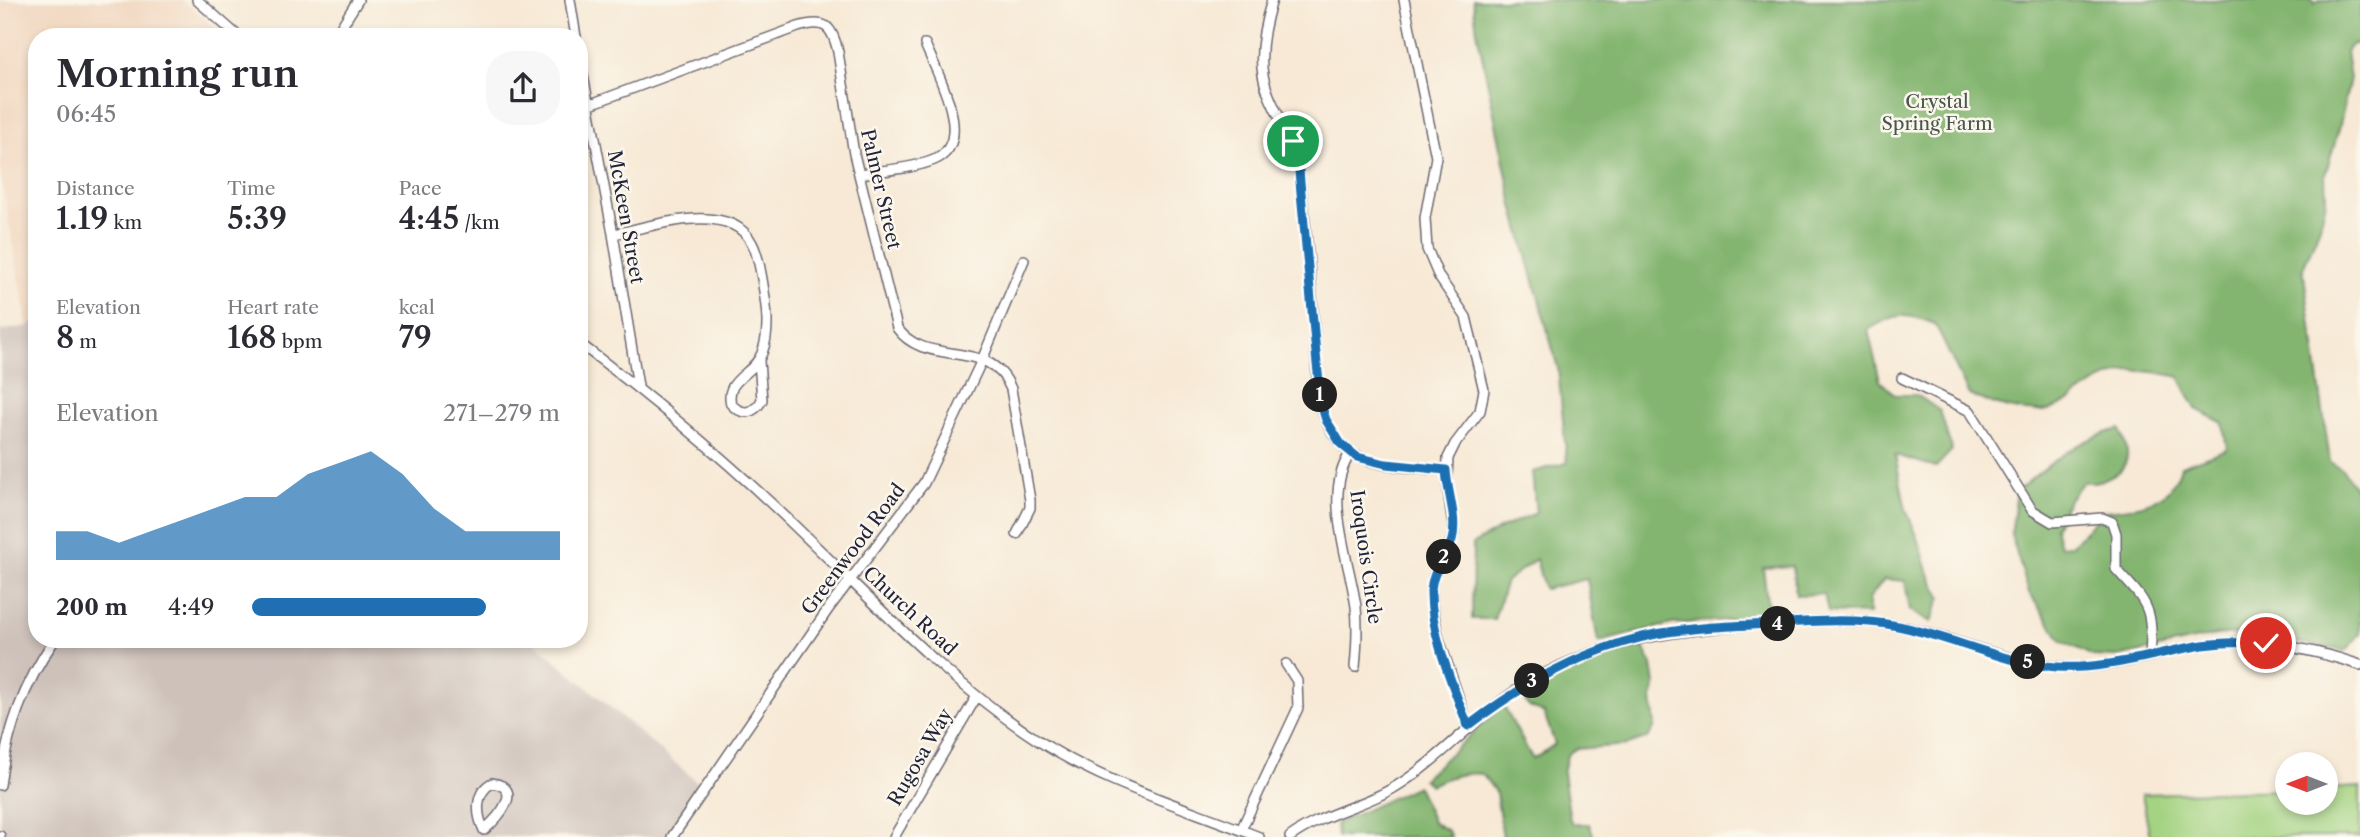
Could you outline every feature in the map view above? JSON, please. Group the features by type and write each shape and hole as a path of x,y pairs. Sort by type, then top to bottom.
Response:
{"street":[{"path":"197,0 229,28"},
{"path":"341,28 358,0"},
{"path":"570,0 575,28"},
{"path":"1272,0 1262,42 1262,71 1270,99 1286,127 1297,156 1322,407 1333,433 1350,454 1386,464 1446,470"},
{"path":"1404,0 1436,157 1425,218 1427,249 1438,277 1466,317 1484,390 1480,411 1451,451 1446,470 1454,533 1434,575 1432,606 1447,665 1468,726"},
{"name":"Palmer Street","path":"588,105 798,27 818,23 829,27 834,36 848,120 897,328 914,345 923,349 962,354 994,366 1005,376 1013,397 1030,500 1030,508 1017,534"},
{"path":"860,174 936,160 947,148 953,134 954,119 925,44"},
{"name":"McKeen Street","path":"588,110 613,234 638,386"},
{"path":"613,234 701,218 722,220 739,229 752,242 755,250 764,295 766,332 759,361 762,400 753,411 744,413 736,410 731,404 730,390 759,361"},
{"name":"Greenwood Road","path":"672,837 850,579 923,483 982,360 1024,260"},
{"name":"Church Road","path":"588,350 638,386 775,508 977,696 1037,740 1088,768 1259,837"},
{"path":"1902,378 1970,411 2032,510 2052,522 2102,518 2112,522 2116,534 2116,569 2145,600 2148,608 2152,637 2150,656"},
{"name":"Iroquois Circle","path":"1350,454 1341,471 1337,494 1356,605 1358,634 1355,667"},
{"path":"1290,837 1319,820 1400,784 1429,763 1468,726 1550,671 1615,645 1674,631 1818,621 1859,621 1900,626 2016,660 2055,667 2096,666 2204,645 2245,642 2306,650 2360,665"},
{"path":"0,785 17,708 49,648"},
{"path":"1241,830 1298,708 1297,681 1286,664"},
{"name":"Rugosa Way","path":"894,837 977,696"},
{"path":"492,783 501,785 507,791 506,804 481,833 481,793 492,783"}],"shaded area":[{"path":"0,0 182,0 215,28 28,28 28,326 0,174"},
{"path":"28,326 28,648 541,648 702,786 667,837 0,837 0,331"}],"green space":[{"name":"Crystal Spring Farm","path":"1473,0 2313,0 2314,4 2320,0 2360,0 2360,43 2351,45 2346,52 2350,78 2325,175 2326,201 2320,227 2303,268 2330,462 2342,469 2360,496 2360,634 2346,651 2249,634 2216,635 2118,657 2093,656 2062,641 2029,593 2011,535 2017,491 2078,445 2120,429 2126,446 2125,463 2116,474 2104,480 2083,482 2069,499 2055,527 2060,546 2071,546 2104,511 2152,502 2170,489 2181,466 2227,449 2223,423 2196,409 2179,377 2142,371 2110,376 2049,410 2018,410 1988,402 1969,395 1935,324 1908,316 1893,317 1868,330 1880,381 1895,395 1917,395 1940,411 1952,450 1936,467 1895,455 1906,510 1929,574 1941,597 1931,622 1910,610 1905,581 1884,579 1869,599 1869,614 1828,612 1824,594 1796,595 1792,566 1763,568 1769,617 1672,624 1598,642 1587,579 1544,589 1536,559 1506,581 1494,619 1472,619 1473,544 1536,513 1532,472 1567,463 1558,368 1513,206"},
{"path":"1642,645 1652,665 1655,684 1652,699 1655,726 1648,738 1628,745 1575,749 1567,755 1563,773 1570,820 1574,824 1589,824 1594,837 1503,837 1496,793 1482,774 1455,776 1430,785 1423,779 1503,705 1532,758 1538,756 1555,744 1544,713 1529,707 1525,701 1564,672 1595,659"},
{"path":"1417,786 1433,822 1448,831 1451,837 1337,837 1336,824"},
{"path":"2360,787 2360,837 2150,837 2142,794 2275,790 2275,816 2338,816 2338,788"}],"route":[{"path":"1293,141 1305,222 1322,407 1326,420 1341,444 1357,457 1386,464 1446,470 1454,533 1434,575 1432,606 1447,665 1468,726 1501,701 1550,671 1615,645 1674,631 1818,621 1859,621 1900,626 2016,660 2055,667 2096,666 2204,645 2266,643"}]}
